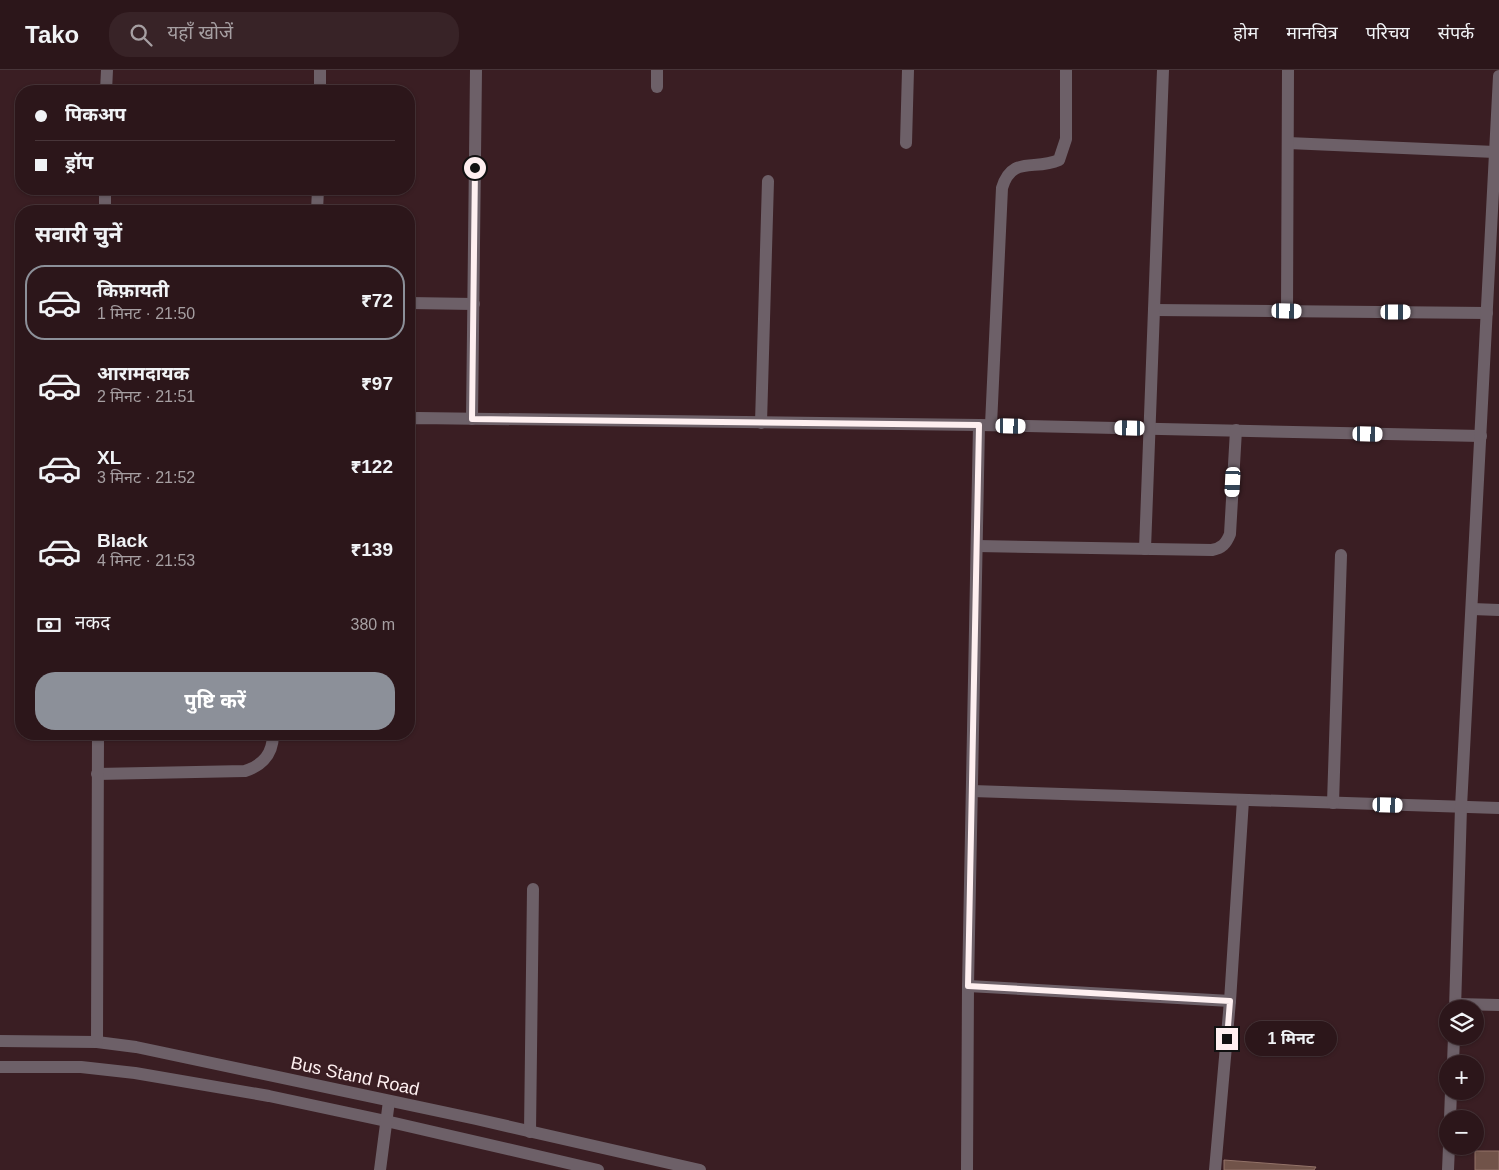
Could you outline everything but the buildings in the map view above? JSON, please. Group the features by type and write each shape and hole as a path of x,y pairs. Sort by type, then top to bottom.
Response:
{"street":[{"path":"106,85 107,70"},
{"path":"320,70 320,85"},
{"path":"472,419 476,70"},
{"path":"657,70 657,87"},
{"path":"906,143 908,70"},
{"path":"967,1170 968,986 977,546 1002,188 1005,177 1013,168 1024,165 1048,164 1059,160 1066,139 1066,70"},
{"path":"1145,549 1163,70"},
{"path":"1287,311 1288,70"},
{"path":"1455,1000 1461,807 1499,76"},
{"path":"1288,143 1495,152"},
{"path":"761,424 768,181"},
{"path":"415,303 474,304"},
{"path":"1154,310 1487,313"},
{"path":"415,419 985,425 1481,436"},
{"path":"977,546 1212,550 1220,548 1227,543 1230,534 1236,430"},
{"path":"1334,803 1341,555"},
{"path":"1472,609 1499,610"},
{"path":"97,1042 98,740"},
{"path":"97,774 245,771 259,766 268,755 272,740"},
{"path":"972,792 1499,808"},
{"path":"1215,1170 1230,1001 1243,800"},
{"path":"530,1132 534,889"},
{"path":"968,986 1230,1001"},
{"path":"1484,1005 1499,1005"},
{"name":"Bus Stand Road","path":"0,1041 97,1042 136,1047 700,1170"},
{"path":"0,1067 81,1067 135,1073 269,1096 598,1170"},
{"path":"380,1170 389,1101"},
{"path":"1448,1170 1449,1155"}],"route":[{"path":"475,168 472,419 761,424 979,425 968,986 1230,1001 1227,1039"}]}
